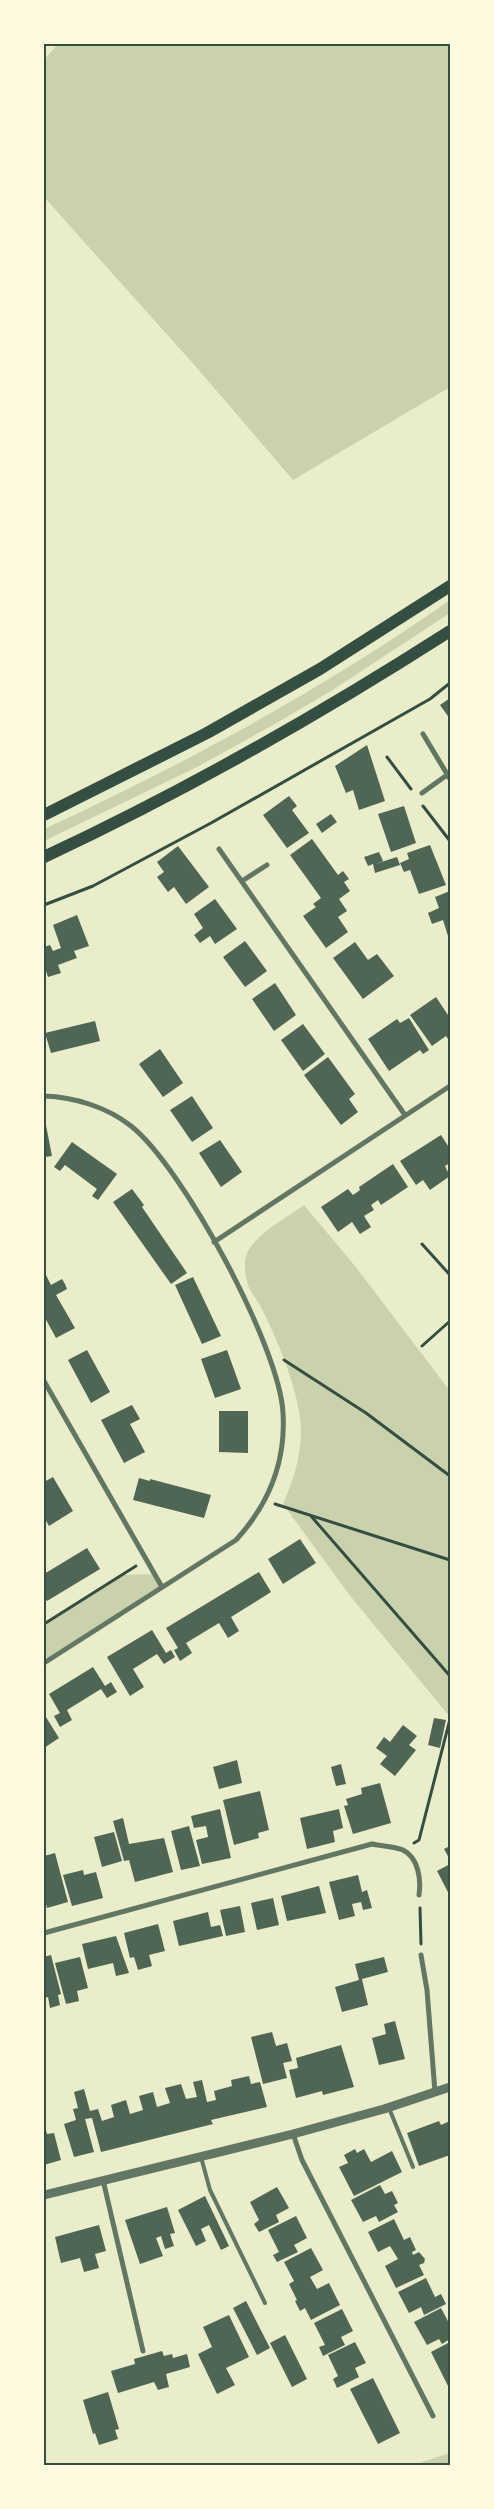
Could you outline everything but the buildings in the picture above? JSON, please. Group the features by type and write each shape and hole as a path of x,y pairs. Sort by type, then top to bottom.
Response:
{"main road":[{"path":"44,815 233,719 328,664 450,586"},
{"path":"44,856 145,808 242,756 366,684 450,631"}],"street":[{"path":"422,793 449,777 423,734"},
{"path":"219,849 405,1115"},
{"path":"242,881 267,865"},
{"path":"214,1242 450,1086"},
{"path":"44,1096 64,1097 98,1107 131,1126 158,1153 214,1242 267,1349 277,1381 283,1412 283,1435 277,1472 265,1501 252,1522 236,1540 44,1663"},
{"path":"44,1381 162,1587"},
{"path":"44,1932 372,1844 403,1850 412,1859 421,1876 420,1895"},
{"path":"421,1955 427,1990 435,2093"},
{"path":"44,2195 293,2134 389,2108 450,2087"},
{"path":"293,2134 302,2160 433,2416"},
{"path":"103,2180 143,2351"}],"lane":[{"path":"389,2108 413,2167"},
{"path":"201,2156 210,2190 265,2303"}],"path":[{"path":"44,905 93,886 211,823 430,699 450,683"},
{"path":"422,1244 450,1275"},
{"path":"422,1346 450,1320"},
{"path":"267,1349 366,1413 450,1476"},
{"path":"265,1501 450,1560"},
{"path":"311,1516 450,1676"},
{"path":"44,1624 146,1560"},
{"path":"403,1850 419,1840 450,1719"},
{"path":"420,1895 421,1955"}],"green space":[{"path":"58,44 450,44 450,387 293,480 197,368 44,197 44,60"},
{"path":"450,600 450,613 331,691 197,767 44,841 44,829 149,778 252,724 353,664"},
{"path":"304,1205 355,1266 450,1391 450,1717 351,1597 283,1504 292,1482 298,1459 301,1423 289,1373 261,1308 248,1285 245,1263 248,1251 259,1237"},
{"path":"154,1574 162,1587 44,1663 44,1624 121,1575"},
{"path":"450,2453 450,2465 413,2465"}]}
